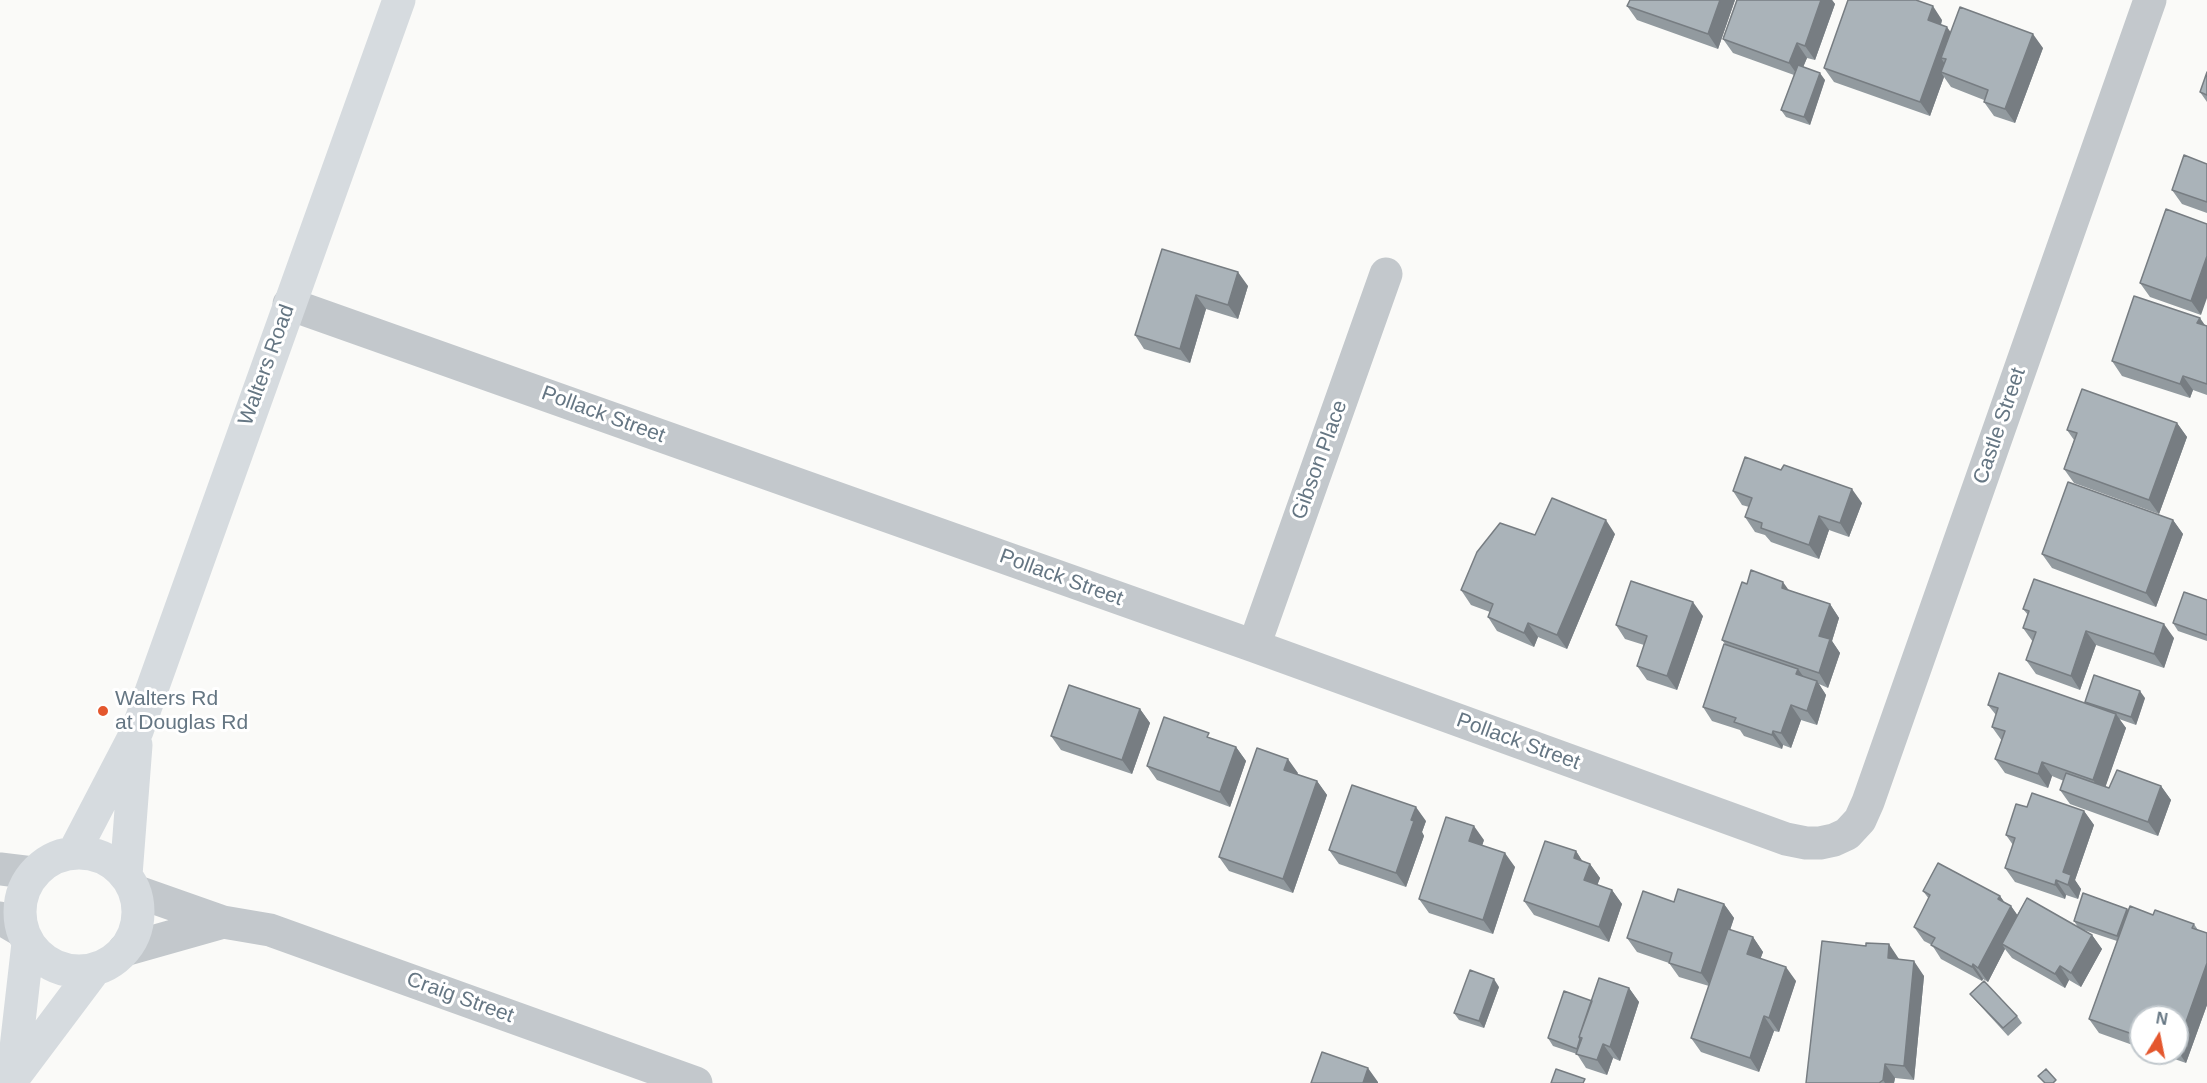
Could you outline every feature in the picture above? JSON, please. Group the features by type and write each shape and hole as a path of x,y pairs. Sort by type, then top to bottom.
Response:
{"main road":[{"name":"Walters Road","path":"74,852 137,731 399,0"},
{"name":"Walters Road","path":"130,883 137,731"},
{"path":"13,1080 16,930 23,890 33,873 45,862 59,856 74,852 93,854 111,862 130,883 138,907 138,922 133,937 124,950 111,962 95,969 76,971 57,967 40,958 16,930"},
{"path":"13,1080 95,969"}],"street":[{"name":"Castle Street","path":"1834,840 1847,834 1860,820 1868,802 2150,0"},
{"name":"Gibson Place","path":"1254,646 1386,274"},
{"name":"Pollack Street","path":"289,303 1786,838 1806,843 1834,840"},
{"path":"0,869 33,873"},
{"name":"Craig Street","path":"130,883 223,922 270,930 696,1083"},
{"name":"Craig Street","path":"124,950 223,922"}],"building":[{"path":"1630,0 1720,0 1708,34 1627,6"},
{"path":"1737,0 1821,0 1805,46 1797,43 1789,63 1723,39"},
{"path":"1848,0 1916,0 1933,6 1928,20 1947,27 1920,102 1824,68"},
{"path":"1960,7 2033,34 2005,109 1984,102 1988,90 1941,72 1946,59 1941,58"},
{"path":"1798,65 1820,73 1804,117 1781,110"},
{"path":"2207,72 2207,95 2200,92"},
{"path":"2184,155 2207,164 2207,202 2172,190"},
{"path":"2166,209 2207,224 2207,256 2191,301 2140,283"},
{"path":"1162,249 1238,272 1228,305 1196,295 1180,349 1135,335"},
{"path":"2134,296 2200,318 2197,323 2207,326 2207,384 2183,376 2180,384 2112,361"},
{"path":"2082,389 2177,423 2149,500 2064,469 2077,433 2067,430"},
{"path":"1745,457 1781,470 1784,465 1852,489 1840,523 1819,516 1809,545 1761,528 1762,523 1745,517 1752,498 1733,491"},
{"path":"2068,482 2173,520 2146,593 2042,554"},
{"path":"1552,498 1606,520 1557,635 1528,623 1524,633 1488,617 1493,604 1461,590 1477,552 1500,523 1535,535"},
{"path":"1751,570 1783,582 1782,588 1830,604 1819,636 1830,639 1819,673 1722,640 1742,582 1747,584"},
{"path":"2034,579 2164,624 2154,654 2086,631 2071,676 2026,660 2036,632 2023,628 2029,611 2023,609"},
{"path":"1631,581 1693,602 1667,676 1637,666 1647,636 1616,625"},
{"path":"2184,592 2207,600 2207,635 2173,623"},
{"path":"1724,644 1798,669 1796,674 1817,681 1807,711 1791,705 1781,733 1773,731 1772,735 1734,722 1736,718 1703,707"},
{"path":"1999,673 2116,714 2093,780 2042,762 2038,774 1995,759 2005,731 1992,727 1998,708 1988,705"},
{"path":"2094,675 2140,691 2131,717 2085,702"},
{"path":"1069,685 1140,709 1122,760 1051,736"},
{"path":"1164,717 1209,733 1207,737 1236,747 1220,792 1147,766"},
{"path":"1257,748 1288,759 1284,770 1317,781 1283,879 1219,857"},
{"path":"2117,770 2161,786 2148,822 2060,790 2066,773 2109,788"},
{"path":"1352,785 1416,807 1411,820 1414,821 1396,873 1329,850"},
{"path":"2032,793 2084,811 2063,872 2071,875 2068,885 2056,880 2055,885 2005,868 2015,838 2006,835 2016,804 2027,807"},
{"path":"1446,817 1474,826 1469,841 1505,853 1483,920 1419,899"},
{"path":"1545,841 1576,851 1574,858 1590,864 1584,880 1612,890 1599,927 1524,901"},
{"path":"1938,863 2000,896 1998,899 2011,906 1978,968 1931,945 1935,938 1914,927 1930,895 1923,891"},
{"path":"1678,889 1724,904 1701,973 1669,963 1672,953 1627,938 1643,891 1674,902"},
{"path":"2083,893 2127,909 2117,936 2074,921"},
{"path":"2027,898 2092,935 2071,973 2060,966 2055,974 2002,944"},
{"path":"2130,906 2153,915 2155,910 2194,924 2192,928 2207,933 2207,963 2189,1013 2189,1005 2129,1005 2129,1033 2089,1019"},
{"path":"1728,929 1753,937 1747,954 1786,967 1769,1018 1764,1016 1750,1058 1691,1038"},
{"path":"1822,941 1866,946 1866,943 1889,944 1888,958 1914,961 1904,1066 1885,1064 1883,1080 1879,1083 1806,1083"},
{"path":"1470,970 1494,979 1479,1021 1454,1013"},
{"path":"1599,978 1629,988 1610,1047 1603,1044 1597,1060 1576,1054 1582,1038 1579,1037"},
{"path":"1984,981 2017,1016 2003,1028 1970,994"},
{"path":"1564,991 1592,1001 1577,1049 1548,1038"},
{"path":"1322,1052 1368,1068 1363,1083 1311,1083"},
{"path":"1556,1069 1585,1079 1583,1083 1551,1083"},
{"path":"2046,1069 2056,1080 2053,1083 2045,1083 2038,1076"}],"place":[{"name":"Walters Rd at Douglas Rd","path":"103,711"}]}
